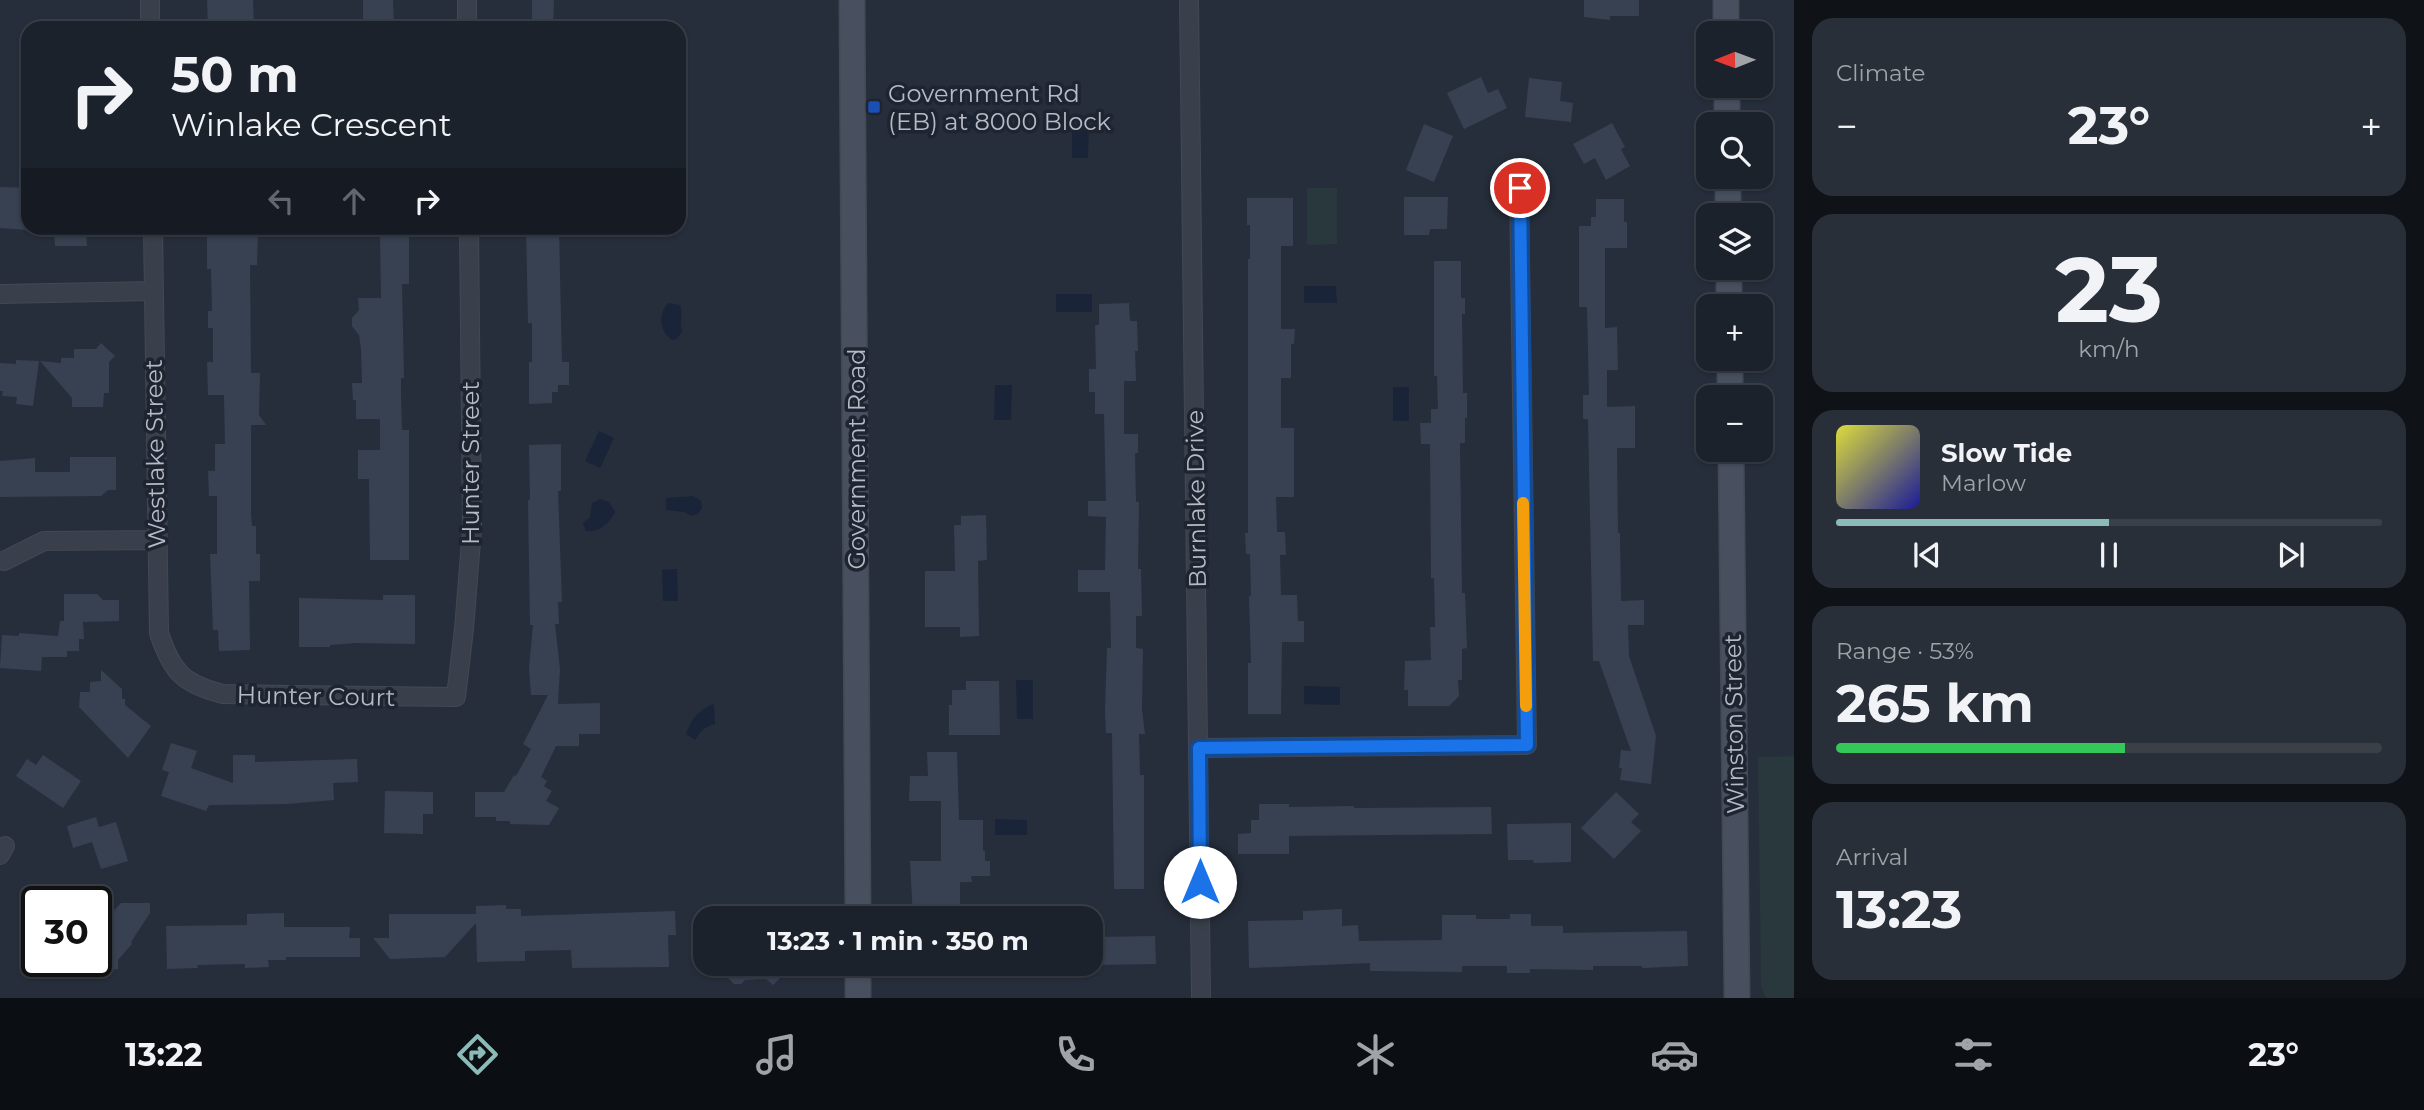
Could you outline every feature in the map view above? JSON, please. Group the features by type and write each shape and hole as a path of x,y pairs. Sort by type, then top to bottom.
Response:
{"street":[{"path":"150,0 150,21"},
{"path":"467,0 467,21"},
{"name":"Government Road","path":"852,0 858,906"},
{"name":"Burnlake Drive","path":"1189,0 1201,998"},
{"path":"1726,0 1726,21"},
{"path":"1199,748 1527,745 1520,188"},
{"name":"Westlake Street","path":"153,235 159,632 168,659 181,675"},
{"name":"Hunter Street","path":"456,697 472,530 469,235"},
{"path":"0,294 153,291"},
{"name":"Winston Street","path":"1731,462 1737,998"},
{"path":"4,561 44,541 156,540"},
{"name":"Hunter Court","path":"181,675 200,688 223,694 456,697"},
{"path":"858,976 858,998"}],"shaded area":[{"path":"1307,188 1337,188 1337,244 1307,245"},
{"path":"1794,756 1794,998 1766,998 1761,986 1758,757"}],"water":[{"path":"999,115 1000,128 970,128 970,116"},
{"path":"1072,125 1089,125 1088,158 1072,158"},
{"path":"1304,286 1336,286 1337,303 1304,303"},
{"path":"1056,294 1092,294 1092,312 1056,312"},
{"path":"668,303 680,305 682,312 682,331 677,339 672,340 664,332 661,323"},
{"path":"995,385 1012,385 1011,420 994,420"},
{"path":"1393,387 1409,387 1409,421 1393,421"},
{"path":"599,431 614,438 600,468 585,461"},
{"path":"693,496 701,501 702,508 698,514 692,516 666,510 666,498"},
{"path":"600,499 609,502 615,512 604,526 586,531 583,523 590,517 592,503"},
{"path":"677,569 678,601 663,601 662,570"},
{"path":"1016,680 1033,680 1033,719 1017,719"},
{"path":"1304,686 1340,687 1340,705 1304,704"},
{"path":"714,704 715,724 703,730 695,740 686,734 696,715"},
{"path":"995,819 1027,820 1027,835 995,835"}],"building":[{"path":"207,0 253,0 254,21 208,21"},
{"path":"363,0 393,0 394,21 363,21"},
{"path":"532,0 554,0 553,21 532,21"},
{"path":"1584,0 1639,0 1639,16 1610,16 1610,20 1584,17"},
{"path":"1481,77 1488,93 1498,89 1507,108 1464,129 1447,93"},
{"path":"1529,78 1562,82 1560,101 1573,103 1571,122 1525,117"},
{"path":"1612,123 1625,147 1621,149 1630,166 1606,180 1595,158 1584,164 1573,144"},
{"path":"1424,124 1453,136 1434,182 1406,170"},
{"path":"0,187 21,188 21,230 0,228"},
{"path":"1404,197 1448,197 1447,229 1430,229 1429,235 1404,235"},
{"path":"1247,198 1293,198 1293,246 1281,246 1281,329 1295,329 1294,344 1291,344 1291,378 1281,378 1281,428 1294,428 1294,497 1276,497 1277,532 1285,532 1286,555 1280,555 1281,595 1297,595 1298,621 1304,621 1304,642 1282,642 1281,714 1248,714 1251,596 1250,554 1246,554 1245,533 1248,533 1250,259"},
{"path":"1596,199 1624,199 1624,222 1627,222 1627,248 1605,248 1605,328 1617,327 1618,370 1607,370 1607,407 1635,406 1635,448 1617,448 1618,533 1621,601 1644,600 1644,625 1628,625 1629,656 1656,736 1651,784 1620,780 1621,750 1631,751 1599,661 1593,661 1588,419 1583,419 1583,395 1589,395 1587,307 1579,307 1579,226 1591,226 1591,217 1596,217"},
{"path":"54,235 86,235 87,246 55,246"},
{"path":"207,235 258,235 257,265 250,265 251,373 260,373 259,415 266,425 251,425 251,514 252,526 256,526 256,554 260,554 260,581 249,581 250,650 219,651 218,630 213,630 210,554 217,554 217,496 209,496 208,471 215,471 215,444 225,444 224,395 208,395 207,362 213,362 213,328 208,328 208,311 212,311 211,269 207,269"},
{"path":"526,235 559,235 562,362 569,362 569,385 558,385 558,392 552,392 552,403 529,404 532,323 528,323"},
{"path":"380,236 409,236 409,284 402,284 404,378 401,378 401,396 402,430 409,430 409,560 370,560 369,479 358,479 358,450 380,450 380,419 356,419 352,383 362,383 361,349 359,335 352,326 352,318 359,310 358,298 381,298"},
{"path":"1434,261 1461,261 1461,298 1465,298 1465,314 1462,314 1463,393 1467,393 1467,418 1465,443 1460,443 1462,593 1465,593 1467,648 1462,649 1459,696 1449,706 1408,706 1408,690 1404,690 1405,661 1431,660 1430,627 1435,627 1434,578 1431,578 1430,444 1421,444 1420,423 1431,423 1431,409 1438,409 1437,376 1434,376"},
{"path":"1129,303 1130,321 1137,321 1138,351 1135,351 1136,381 1124,381 1124,434 1138,434 1138,453 1135,453 1136,502 1139,502 1138,569 1141,569 1142,616 1136,616 1136,648 1143,649 1142,709 1145,734 1139,734 1140,775 1144,775 1144,889 1114,889 1112,733 1106,733 1105,710 1107,648 1111,648 1110,592 1078,592 1078,570 1105,570 1106,517 1088,516 1088,501 1106,501 1104,414 1095,414 1095,392 1089,392 1089,369 1096,369 1095,325 1099,325 1099,304"},
{"path":"101,343 115,356 109,362 109,393 104,393 103,407 72,407 72,398 40,361 61,363 61,358 74,358 74,349 96,349"},
{"path":"16,360 39,361 33,406 16,404 17,397 2,396 3,391 0,391 0,363 16,364"},
{"path":"561,444 561,491 558,491 562,602 558,602 559,624 555,624 560,669 558,704 600,703 600,734 579,734 579,746 556,746 541,777 547,781 544,786 552,791 546,801 559,808 549,825 510,824 510,821 496,821 496,817 475,817 475,792 504,792 531,749 523,744 548,695 531,695 529,668 533,625 530,625 529,445"},
{"path":"70,457 116,457 116,490 108,490 101,496 0,497 0,461 35,458 35,472 70,472"},
{"path":"986,515 987,560 978,561 979,636 960,637 960,627 925,627 925,571 955,571 954,525 961,525 961,516"},
{"path":"64,594 97,594 103,600 119,600 119,621 83,622 84,639 79,639 79,651 67,651 67,657 42,657 41,671 0,668 2,635 19,636 19,633 58,636 60,621 64,621"},
{"path":"383,595 415,595 415,644 356,643 330,647 299,647 299,598 383,600"},
{"path":"101,670 122,689 125,705 151,726 128,758 79,707 80,692 90,692 90,682 101,681"},
{"path":"966,681 999,681 1000,735 949,735 952,690 966,690"},
{"path":"171,743 197,751 191,768 233,783 233,755 255,755 255,762 357,759 358,782 333,783 334,800 287,804 209,805 206,811 161,796 169,772 162,770"},
{"path":"927,752 957,752 959,820 983,820 983,851 985,861 990,861 990,876 971,876 972,882 960,882 960,906 912,906 910,861 941,861 941,801 909,801 910,776 928,776"},
{"path":"43,755 81,781 63,808 16,776 27,759 36,765"},
{"path":"385,791 433,792 433,814 423,814 423,834 384,833"},
{"path":"1616,792 1639,814 1631,822 1641,831 1614,859 1581,828"},
{"path":"1259,804 1354,808 1491,807 1492,834 1289,836 1289,854 1238,854 1238,834 1251,833 1251,820 1259,820"},
{"path":"96,817 99,827 116,822 128,861 101,869 92,842 73,848 67,826"},
{"path":"1571,823 1571,862 1534,863 1533,860 1508,860 1507,824"},
{"path":"121,903 150,903 150,913 132,944 118,960 118,969 112,970 112,912"},
{"path":"506,905 506,909 521,909 521,916 675,911 676,935 668,935 669,967 572,968 571,950 525,951 525,961 477,962 476,923 445,957 390,959 373,938 389,938 389,914 476,914 476,906"},
{"path":"1342,909 1342,926 1358,925 1359,941 1442,940 1442,915 1510,919 1510,914 1531,914 1531,926 1563,926 1563,933 1687,931 1688,966 1593,966 1593,970 1530,969 1530,973 1507,973 1507,966 1462,966 1462,972 1370,971 1370,963 1249,968 1248,921 1303,920 1303,911"},
{"path":"284,913 284,927 350,927 349,938 360,938 360,957 286,957 286,960 268,960 269,967 245,968 245,964 167,969 166,926 247,925 247,914"},
{"path":"1155,936 1156,964 1103,965 1103,937"},
{"path":"796,976 780,978 773,985 766,979 745,980 741,984 734,984 728,978"}],"slow traffic":[{"path":"1523,503 1526,706"}],"place":[{"name":"Government Rd (EB) at 8000 Block","path":"874,107"}],"route":[{"path":"1200,882 1199,748 1527,745 1520,188"}]}
